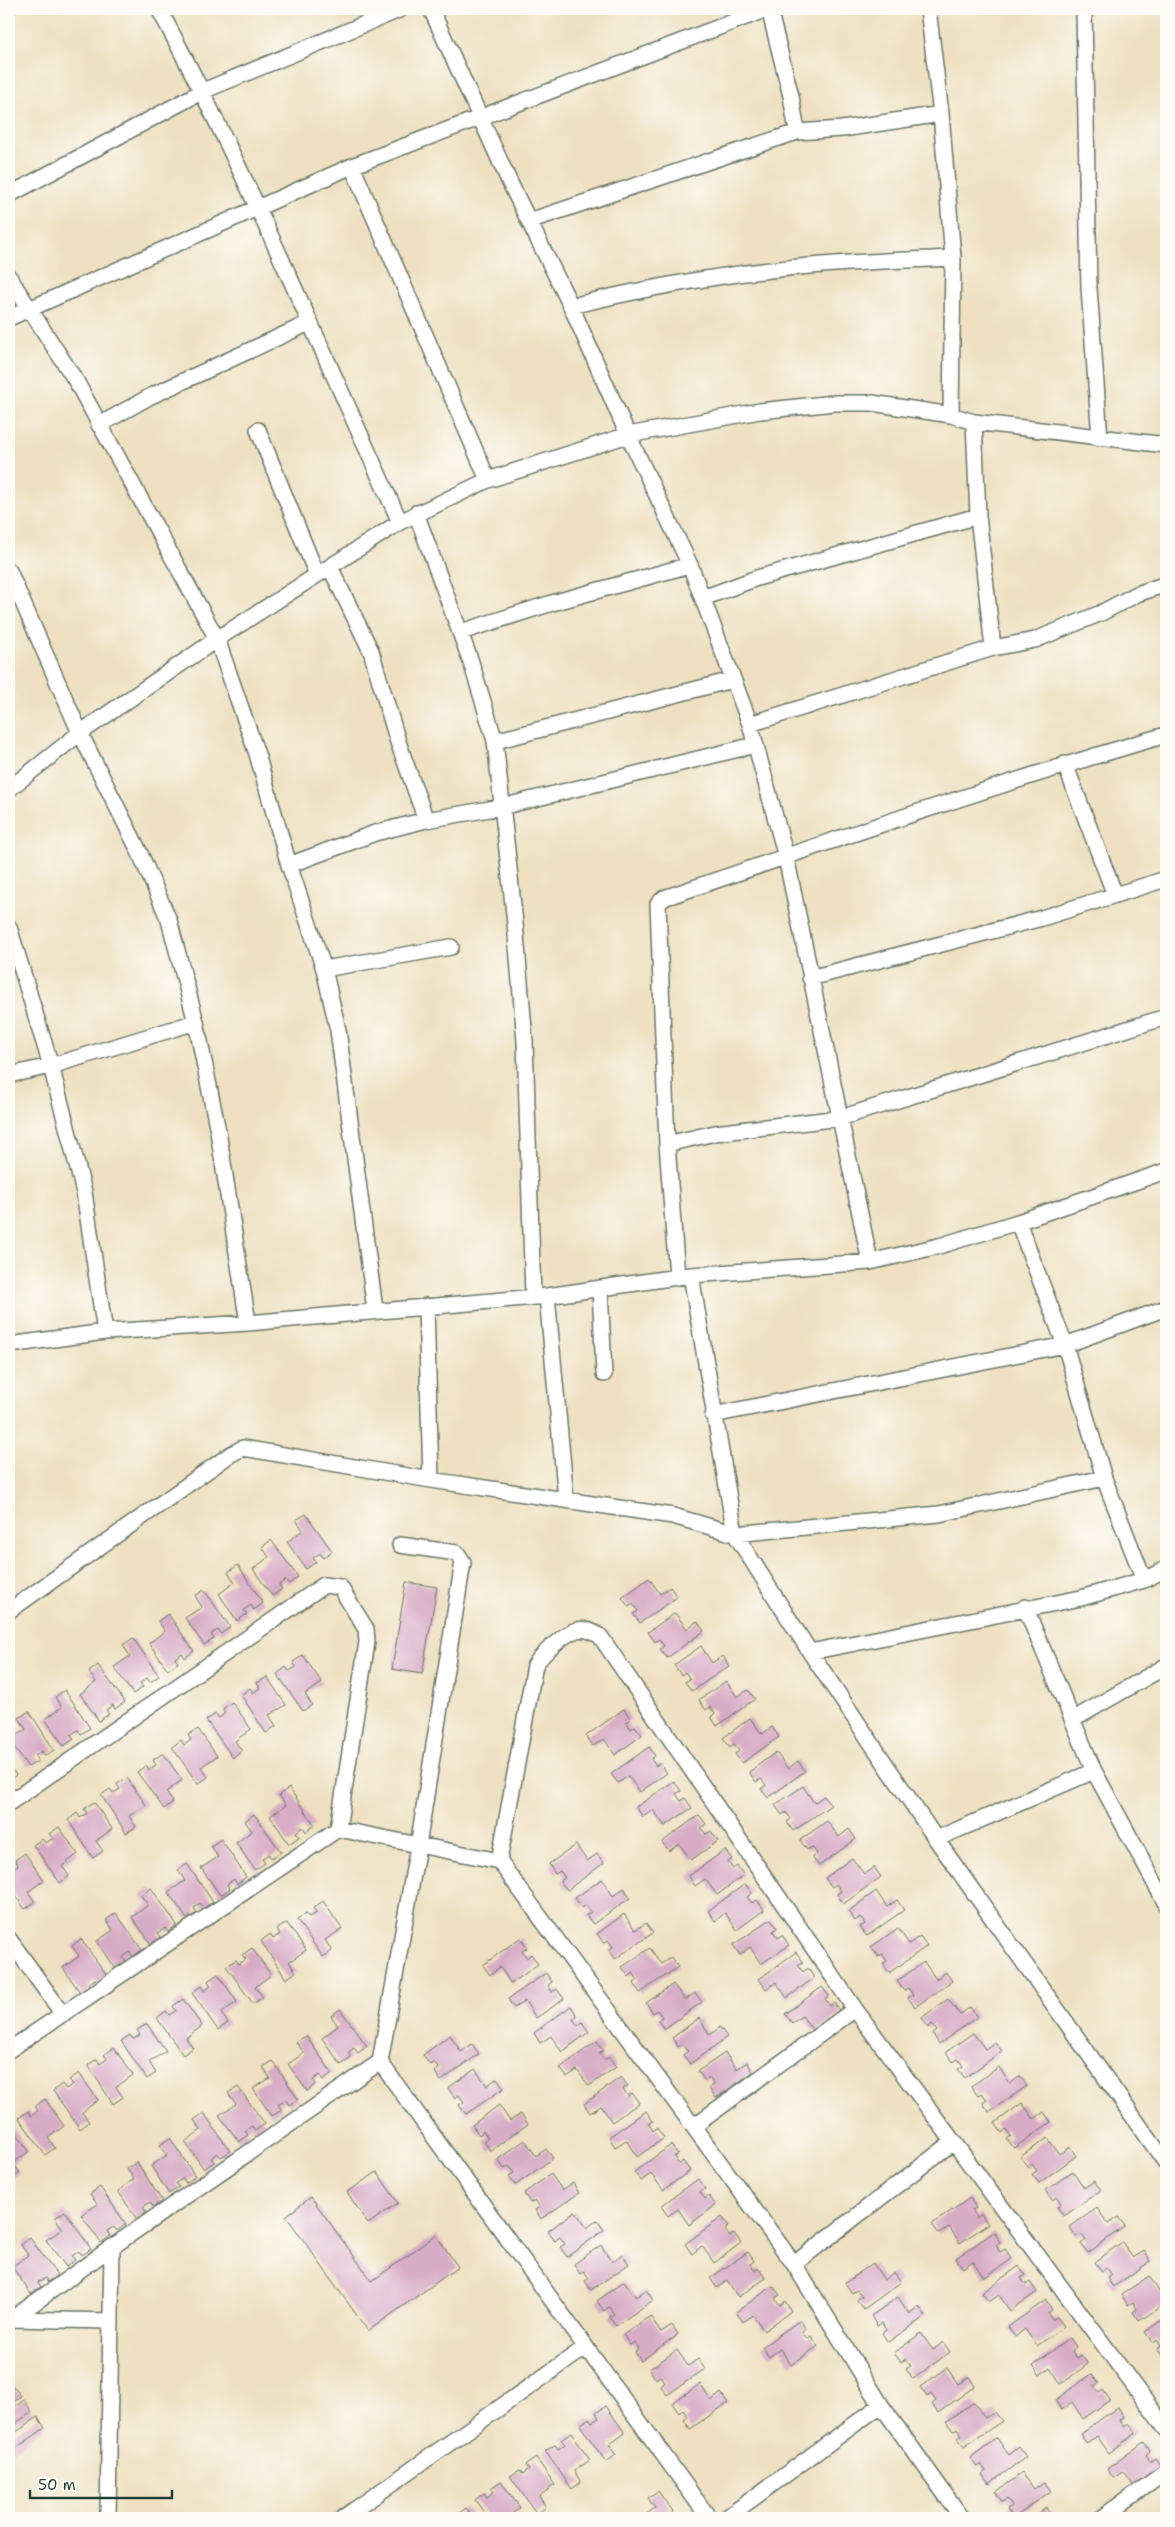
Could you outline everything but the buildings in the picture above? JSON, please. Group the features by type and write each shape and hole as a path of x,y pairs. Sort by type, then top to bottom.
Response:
{"street":[{"path":"158,9 203,92 400,522"},
{"path":"9,194 203,92 401,9"},
{"path":"431,9 479,116 571,306 628,435 690,565 750,724 786,857 870,1262"},
{"path":"9,318 352,166 763,9 791,96 797,132"},
{"path":"928,9 941,114 953,258 951,416"},
{"path":"1084,9 1089,288 1100,438"},
{"path":"529,221 797,132 842,129 941,114"},
{"path":"352,166 488,480"},
{"path":"571,306 656,287 720,277 834,264 953,258"},
{"path":"9,277 76,382 217,639 257,754 289,865 324,969 338,1030 375,1310"},
{"path":"100,425 151,396 308,323"},
{"path":"9,789 80,733 217,639 400,522 488,480 628,435 760,411 834,403 872,403 951,416 974,422 1166,445"},
{"path":"974,422 978,516 993,648"},
{"path":"258,430 324,571 371,651 398,742 426,820"},
{"path":"416,513 460,632 495,741 515,923 525,1040 540,1296 566,1499"},
{"path":"703,598 757,578 978,516"},
{"path":"460,632 552,603 690,565"},
{"path":"9,571 80,733 138,849 169,920 196,1022 218,1131 248,1323"},
{"path":"750,724 993,648 1036,640 1101,613 1137,594 1166,584"},
{"path":"495,741 732,680"},
{"path":"1166,735 1065,764 664,898 658,904 667,1144 684,1276 713,1415 734,1534 810,1652 936,1839 1166,2163"},
{"path":"289,865 375,833 426,820 501,807 755,744"},
{"path":"1065,764 1115,895"},
{"path":"810,978 1042,918 1166,879"},
{"path":"9,927 51,1066 84,1192 105,1332"},
{"path":"324,969 451,947"},
{"path":"667,1144 715,1133 840,1118 1166,1017"},
{"path":"9,1075 51,1066 196,1022"},
{"path":"9,1345 105,1332 248,1323 540,1296 684,1276 870,1262 939,1246 1018,1222 1166,1171"},
{"path":"1018,1222 1065,1345 1104,1478 1144,1580"},
{"path":"600,1288 604,1374"},
{"path":"426,1306 431,1480"},
{"path":"713,1415 1065,1345 1166,1308"},
{"path":"9,1611 231,1454 244,1448 431,1480 673,1516 734,1534 939,1514 1104,1478"},
{"path":"9,2320 380,2062 418,1846 463,1562 457,1554 400,1545"},
{"path":"810,1652 1025,1607 1081,1598 1144,1580 1166,1569"},
{"path":"9,1802 324,1584 333,1584 340,1588 366,1629 367,1642 338,1829"},
{"path":"1025,1607 1094,1770 1166,1904"},
{"path":"499,1861 535,1665 541,1655 576,1630 588,1630 600,1636 855,2009 1166,2428"},
{"path":"1074,1719 1166,1666"},
{"path":"936,1839 1094,1770"},
{"path":"9,2050 338,1829 499,1861 794,2264 881,2405 962,2518"},
{"path":"9,1939 62,2013"},
{"path":"694,2126 855,2009"},
{"path":"380,2062 709,2518"},
{"path":"794,2264 952,2142"},
{"path":"108,2518 112,2247"},
{"path":"9,2320 111,2321"},
{"path":"343,2518 586,2347"},
{"path":"726,2518 881,2405"},
{"path":"1102,2518 1166,2472"}]}
